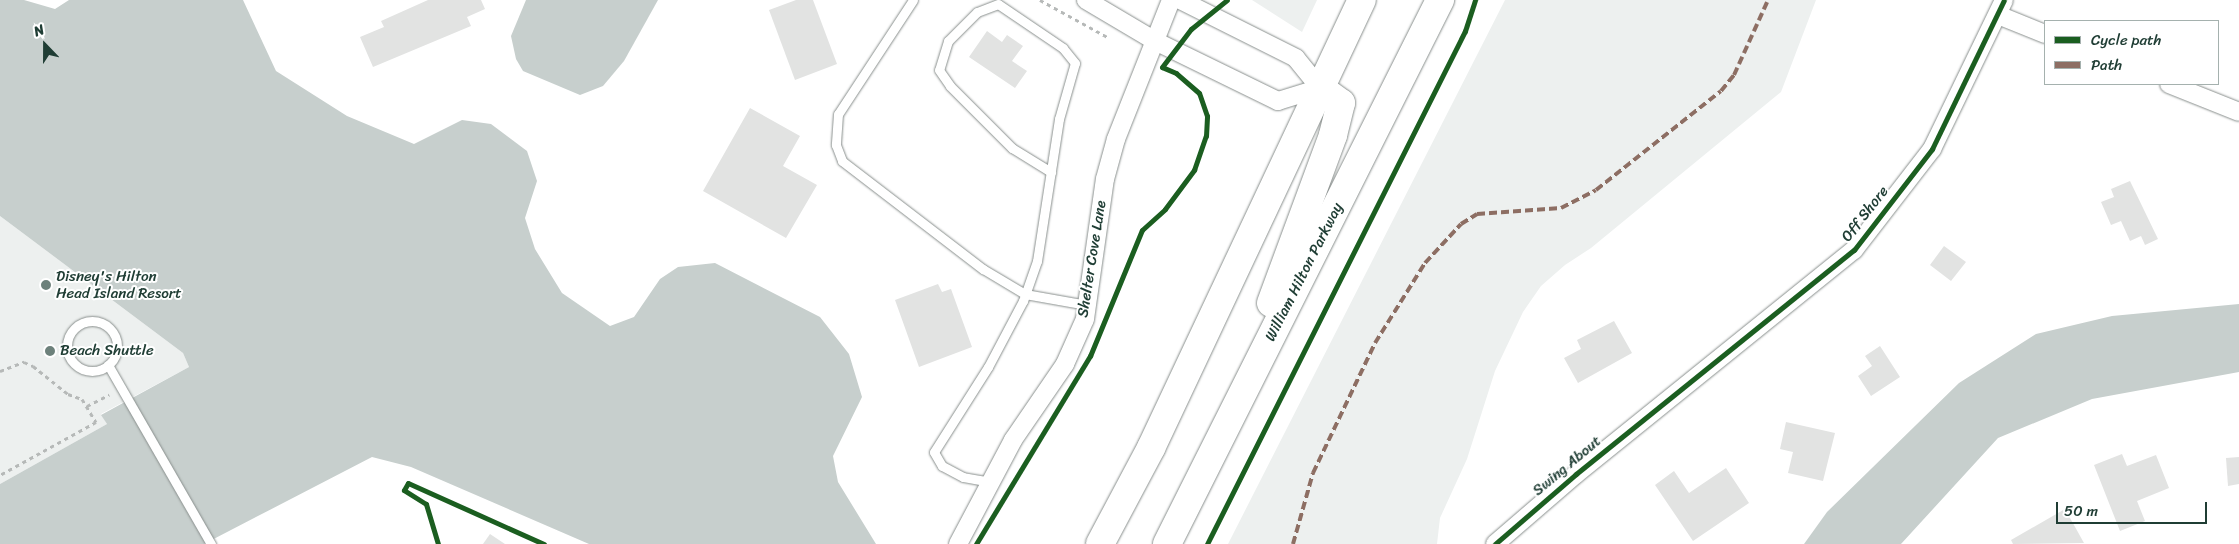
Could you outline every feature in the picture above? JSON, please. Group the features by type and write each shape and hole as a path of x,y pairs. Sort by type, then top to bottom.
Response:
{"highway":[{"path":"1100,544 1151,448 1362,0"},
{"name":"William Hilton Parkway","path":"1167,544 1440,0"},
{"path":"1223,433 1333,135 1341,103 1320,88"}],"street":[{"path":"1086,0 1155,41 1278,101 1320,88 1296,58 1180,0"},
{"name":"Shelter Cove Lane","path":"958,544 1013,440 1065,364 1087,306 1105,179 1171,0"},
{"path":"2001,8 2044,33"},
{"name":"Off Shore","path":"1657,409 1854,250 1932,149 2001,8"},
{"path":"2172,85 2239,112"},
{"name":"Swing About","path":"1495,544 1657,409"}],"lane":[{"path":"912,0 838,114 836,145 842,161 984,269 1025,294 1087,306"},
{"path":"991,482 963,477 942,466 934,452 988,367 1025,294 1036,260 1051,172 1059,119 1075,63 1063,48 998,4 977,12 948,41 939,70 950,86 1012,148 1051,172"},
{"path":"100,322 113,333 116,350 108,365 94,371 72,362 66,348 75,327 100,322"},
{"path":"108,365 211,544"}],"path":[{"path":"1040,0 1115,41"},
{"path":"0,371 24,362 87,406 96,422 0,475"},
{"path":"87,406 113,395"}],"shaded area":[{"path":"0,0 24,0 55,9 69,0 243,0 276,71 347,116 414,144 462,120 491,124 527,151 537,181 525,218 535,249 562,293 610,326 634,317 660,279 678,267 715,263 820,317 849,354 862,397 833,456 838,482 876,544 589,544 411,467 372,457 204,544 0,544 0,484 107,424 101,415 189,367 183,353 0,216"},
{"path":"526,0 658,0 624,61 603,86 580,95 523,71 516,59 511,36"},
{"path":"1252,0 1317,0 1302,32"},
{"path":"1505,0 1816,0 1781,92 1591,248 1565,265 1541,286 1523,312 1495,371 1467,459 1440,518 1437,544 1228,544"},
{"name":"Disney's Hilton Head Island Resort","path":"0,216 183,353 189,367 101,414 107,424 0,484"},
{"path":"2239,304 2239,372 2092,399 1998,438 1901,544 1804,544 1827,512 1959,383 2036,334 2112,316"}],"building":[{"path":"428,0 481,0 485,9 467,17 471,26 373,67 360,37 384,27 381,21"},
{"path":"796,0 813,0 837,64 795,80 769,10"},
{"path":"987,31 1002,42 1007,35 1023,46 1012,61 1027,71 1015,88 969,57"},
{"path":"750,108 800,136 783,166 817,185 786,238 703,191"},
{"path":"2130,181 2158,239 2145,245 2141,236 2130,241 2121,221 2111,225 2101,202 2114,197 2111,189"},
{"path":"1944,246 1966,262 1951,281 1930,265"},
{"path":"938,284 942,292 951,289 972,347 919,367 895,300"},
{"path":"1614,321 1632,353 1578,383 1564,358 1581,349 1577,340"},
{"path":"1880,346 1900,377 1871,396 1858,376 1872,366 1865,356"},
{"path":"1786,422 1835,433 1823,481 1788,473 1793,452 1780,449"},
{"path":"2122,454 2127,466 2156,455 2169,488 2137,501 2145,521 2120,531 2094,465"},
{"path":"2239,457 2239,484 2228,486 2226,458"},
{"path":"1726,468 1749,503 1693,541 1655,485 1674,471 1689,493"},
{"path":"2065,509 2084,543 2013,544 2011,540"},
{"path":"490,534 505,544 483,544"}],"marked path":[{"path":"1293,544 1313,473 1375,343 1425,263 1461,224 1477,214 1561,208 1596,190 1721,91 1734,75 1768,0"}],"cycle path":[{"path":"976,544 1090,356 1142,230 1165,209 1194,170 1206,136 1207,116 1199,93 1176,73 1162,67 1191,29 1227,0"},
{"path":"1207,544 1465,31 1475,0"},
{"path":"1495,544 1576,474 1854,250 1932,149 2004,0"},
{"path":"438,544 426,504 404,490 408,483 544,544"}],"place":[{"name":"Disney's Hilton Head Island Resort","path":"46,285"},
{"name":"Beach Shuttle","path":"50,351"}]}
